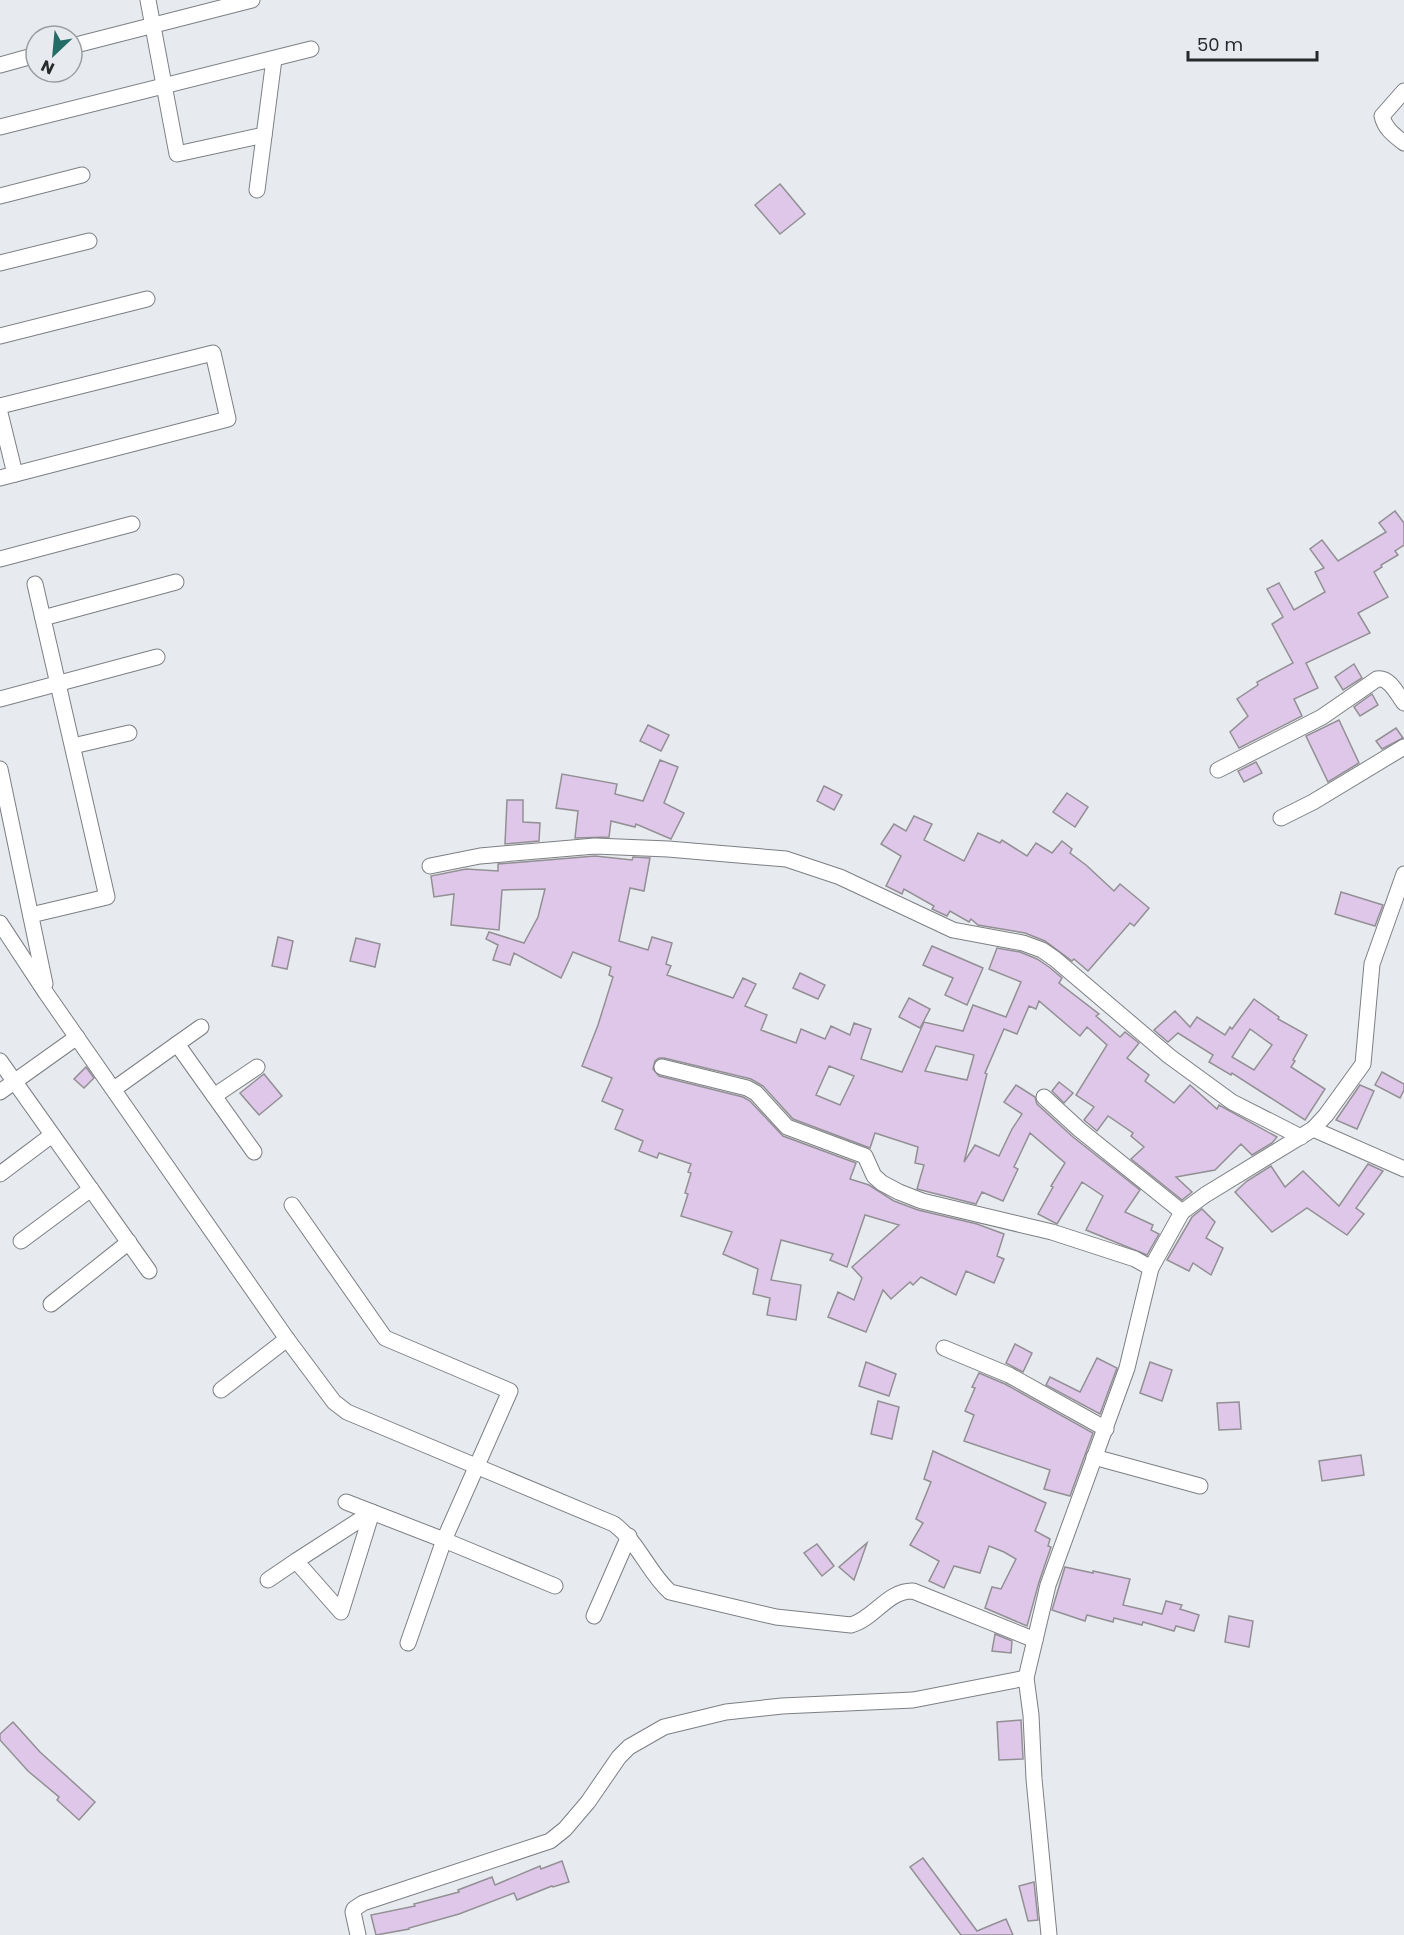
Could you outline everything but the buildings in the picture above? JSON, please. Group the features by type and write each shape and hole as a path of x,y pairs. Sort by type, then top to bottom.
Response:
{"street":[{"path":"148,0 177,154 264,135"},
{"path":"84,43 252,0"},
{"path":"0,128 311,49"},
{"path":"0,65 24,58"},
{"path":"257,190 274,59"},
{"path":"1404,91 1382,116 1384,125 1404,143"},
{"path":"0,196 81,175"},
{"path":"0,263 88,241"},
{"path":"0,336 147,299"},
{"path":"0,406 213,353 228,419 8,476 0,413"},
{"path":"0,559 132,524"},
{"path":"43,618 176,582"},
{"path":"31,915 107,897 35,584"},
{"path":"0,699 157,657"},
{"path":"1218,770 1322,717 1377,679 1383,678 1387,681 1404,703"},
{"path":"73,746 129,732"},
{"path":"1281,818 1313,802 1404,747"},
{"path":"0,769 46,993"},
{"path":"430,866 480,856 595,846 668,849 786,859 840,877 953,930 1023,943 1042,950 1055,958 1169,1056 1232,1102 1404,1169"},
{"path":"1049,1935 1026,1678 1048,1585 1127,1368 1151,1268 1182,1212 1205,1195 1307,1133 1326,1115 1363,1064 1372,964 1404,874"},
{"path":"0,923 46,993 287,1339 340,1407 614,1524 629,1536 670,1592 776,1617 851,1625 860,1622 896,1594 902,1591 914,1591 1035,1640"},
{"path":"114,1089 201,1028"},
{"path":"0,1092 77,1037"},
{"path":"177,1044 254,1152"},
{"path":"0,1061 149,1271"},
{"path":"214,1096 257,1067"},
{"path":"662,1067 747,1088 756,1093 787,1127 865,1156 874,1176 899,1192 922,1201 1052,1232 1135,1259 1151,1268"},
{"path":"1044,1097 1080,1130 1182,1212"},
{"path":"0,1174 52,1135"},
{"path":"21,1241 90,1189"},
{"path":"292,1205 385,1338 510,1391 444,1540 408,1643"},
{"path":"51,1304 129,1242"},
{"path":"222,1390 287,1339"},
{"path":"944,1348 1009,1375 1106,1429"},
{"path":"1094,1457 1200,1485"},
{"path":"346,1502 555,1586"},
{"path":"296,1561 340,1612 372,1512"},
{"path":"268,1580 372,1512"},
{"path":"594,1616 629,1536"},
{"path":"358,1935 353,1912 363,1903 550,1841 565,1829 588,1802 619,1757 629,1747 664,1727 726,1712 782,1706 913,1700 1026,1678"}]}
